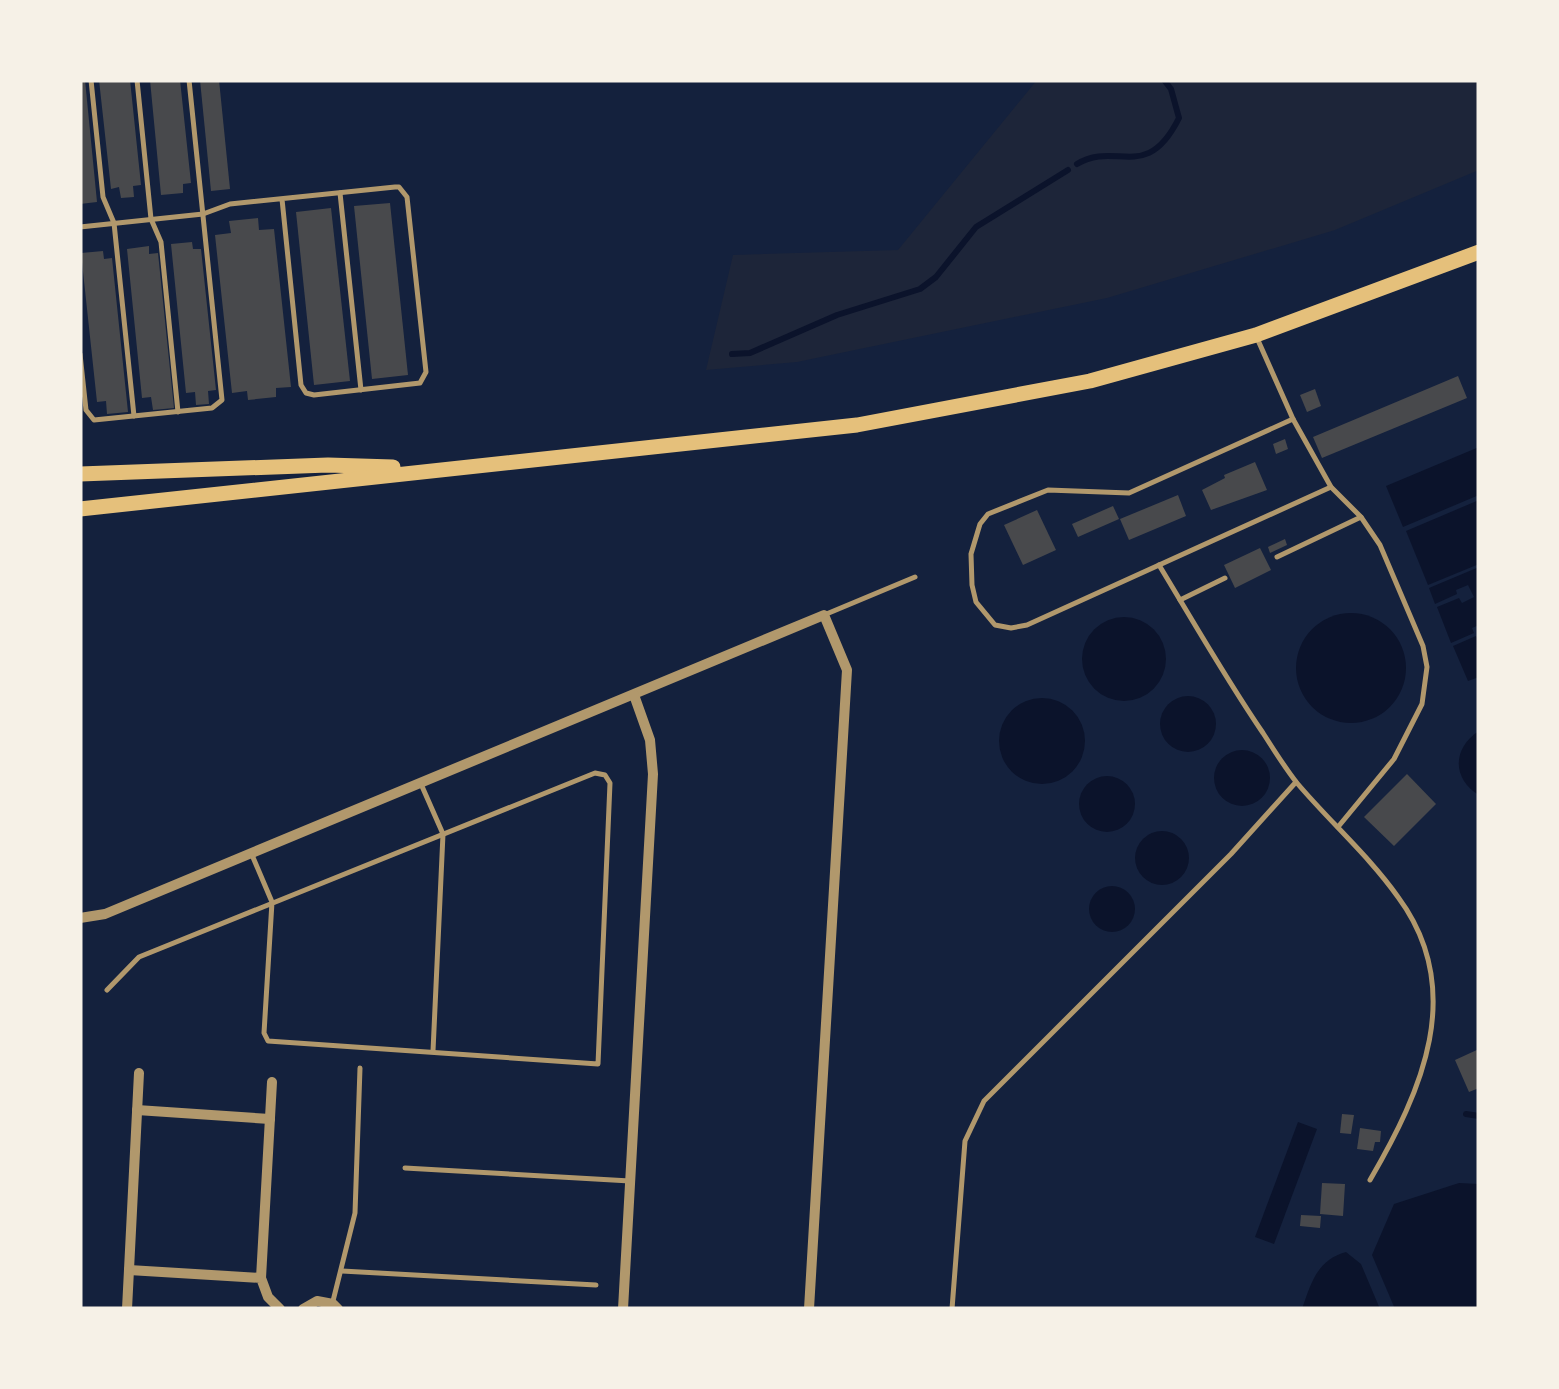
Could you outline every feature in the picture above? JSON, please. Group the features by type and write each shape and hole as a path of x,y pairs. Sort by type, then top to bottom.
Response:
{"main road":[{"path":"80,509 857,425 1090,381 1256,335 1479,252"},
{"path":"80,474 328,465 447,469"}],"street":[{"path":"80,918 105,914 252,855 824,615 847,670 809,1309"},
{"path":"623,1309 653,774 650,740 634,695"},
{"path":"127,1309 139,1073"},
{"path":"272,1082 260,1278 268,1297 280,1309"},
{"path":"137,1110 270,1119"},
{"path":"129,1270 260,1278"},
{"path":"303,1309 317,1301 336,1306"}],"lane":[{"path":"91,80 103,197 114,223 134,416"},
{"path":"137,80 151,219 161,242 178,412"},
{"path":"80,354 87,414 98,420 212,408 222,400 189,80"},
{"path":"80,227 203,214 230,204 395,187 404,190 408,197 425,376 416,385 314,395 303,389 282,199"},
{"path":"340,193 361,390"},
{"path":"1256,335 1292,419 1331,487 1361,517 1380,544 1422,646 1426,684 1422,704 1394,759 1338,828"},
{"path":"1292,419 1129,493 1048,490 988,514 974,539 972,586 985,616 995,624 1011,628 1026,625 1331,487"},
{"path":"1278,556 1361,517"},
{"path":"1159,566 1296,782 1397,894 1412,917 1427,955 1434,986 1433,1024 1424,1068 1400,1128 1370,1180"},
{"path":"824,615 915,578"},
{"path":"1180,600 1225,578"},
{"path":"107,990 139,957 272,902 596,772 605,775 610,783 598,1064 265,1039 272,902 252,855"},
{"path":"952,1309 965,1141 984,1100 1231,854 1296,782"},
{"path":"421,784 444,834 433,1051"},
{"path":"336,1306 355,1213 360,1068"},
{"path":"406,1168 630,1181"},
{"path":"342,1271 596,1286"}],"shaded area":[{"path":"1037,80 1479,80 1479,170 1335,230 1107,298 797,362 706,370 733,255 898,250"},
{"path":"1479,447 1479,495 1403,527 1386,486"},
{"path":"1479,500 1479,564 1428,585 1406,531"},
{"path":"1479,567 1479,625 1472,628 1474,633 1451,643 1437,607 1474,597 1468,585 1435,604 1429,588"},
{"path":"1351,613 1372,617 1390,629 1402,647 1406,668 1402,689 1390,707 1372,719 1351,723 1330,719 1312,707 1300,689 1296,668 1300,647 1312,629 1330,617"},
{"path":"1124,617 1140,620 1154,629 1163,643 1163,675 1154,689 1140,698 1124,701 1108,698 1094,689 1085,675 1082,659 1085,643 1094,629 1108,620"},
{"path":"1476,636 1479,677 1468,681 1453,646"},
{"path":"1188,696 1208,704 1216,724 1208,744 1188,752 1168,744 1160,724 1168,704"},
{"path":"1042,698 1066,705 1078,717 1085,741 1078,765 1066,777 1042,784 1018,777 1006,765 999,741 1006,717 1018,705"},
{"path":"1479,731 1479,795 1464,781 1459,763 1464,746"},
{"path":"1242,750 1262,758 1270,778 1262,798 1242,806 1222,798 1214,778 1222,758"},
{"path":"1107,776 1127,784 1135,804 1127,824 1107,832 1087,824 1079,804 1087,784"},
{"path":"1162,831 1181,839 1189,858 1181,877 1162,885 1143,877 1135,858 1143,839"},
{"path":"1112,886 1128,893 1135,909 1128,925 1112,932 1096,925 1089,909 1096,893"},
{"path":"1298,1122 1317,1129 1274,1244 1255,1237"},
{"path":"1459,1183 1479,1184 1479,1309 1395,1309 1372,1255 1394,1204"},
{"path":"1346,1252 1361,1264 1380,1309 1302,1309 1322,1267"}],"building":[{"path":"80,80 85,80 97,202 80,204"},
{"path":"99,80 130,80 141,185 133,186 134,197 121,198 119,187 111,189"},
{"path":"150,80 180,80 191,183 183,184 183,193 161,195"},
{"path":"200,80 219,80 230,189 211,191"},
{"path":"390,203 408,375 372,379 354,206"},
{"path":"331,208 350,381 314,385 296,212"},
{"path":"258,218 259,230 274,229 291,387 276,388 276,397 248,400 247,391 232,393 215,235 231,233 229,221"},
{"path":"192,242 193,249 201,249 216,390 208,391 209,404 196,405 195,392 186,393 171,244"},
{"path":"149,246 149,254 158,253 174,408 153,410 151,397 142,398 127,249"},
{"path":"103,251 104,259 112,258 128,412 107,414 106,401 97,402 81,253"},
{"path":"1458,376 1467,398 1322,458 1313,437"},
{"path":"1315,389 1321,406 1307,412 1300,395"},
{"path":"1285,439 1288,449 1276,454 1273,444"},
{"path":"1255,462 1267,490 1211,510 1202,490"},
{"path":"1178,495 1186,516 1129,540 1120,519"},
{"path":"1113,506 1119,519 1078,537 1072,524"},
{"path":"1037,510 1056,550 1023,565 1004,525"},
{"path":"1285,539 1287,545 1270,553 1268,547"},
{"path":"1260,548 1271,570 1235,588 1224,565"},
{"path":"1407,774 1436,804 1394,846 1364,817"},
{"path":"1479,1049 1479,1088 1469,1092 1455,1060"},
{"path":"1342,1114 1354,1115 1351,1134 1340,1133"},
{"path":"1360,1128 1381,1131 1380,1142 1375,1142 1373,1151 1357,1149"},
{"path":"1322,1183 1345,1184 1343,1216 1320,1214"},
{"path":"1301,1215 1321,1216 1320,1228 1300,1226"}],"waterway":[{"path":"1077,164 1091,158 1130,157 1155,150 1179,118 1171,89 1164,80"},
{"path":"732,354 750,353 837,315 920,289 936,277 976,227 1068,170"},
{"path":"1466,1114 1479,1116"}]}
